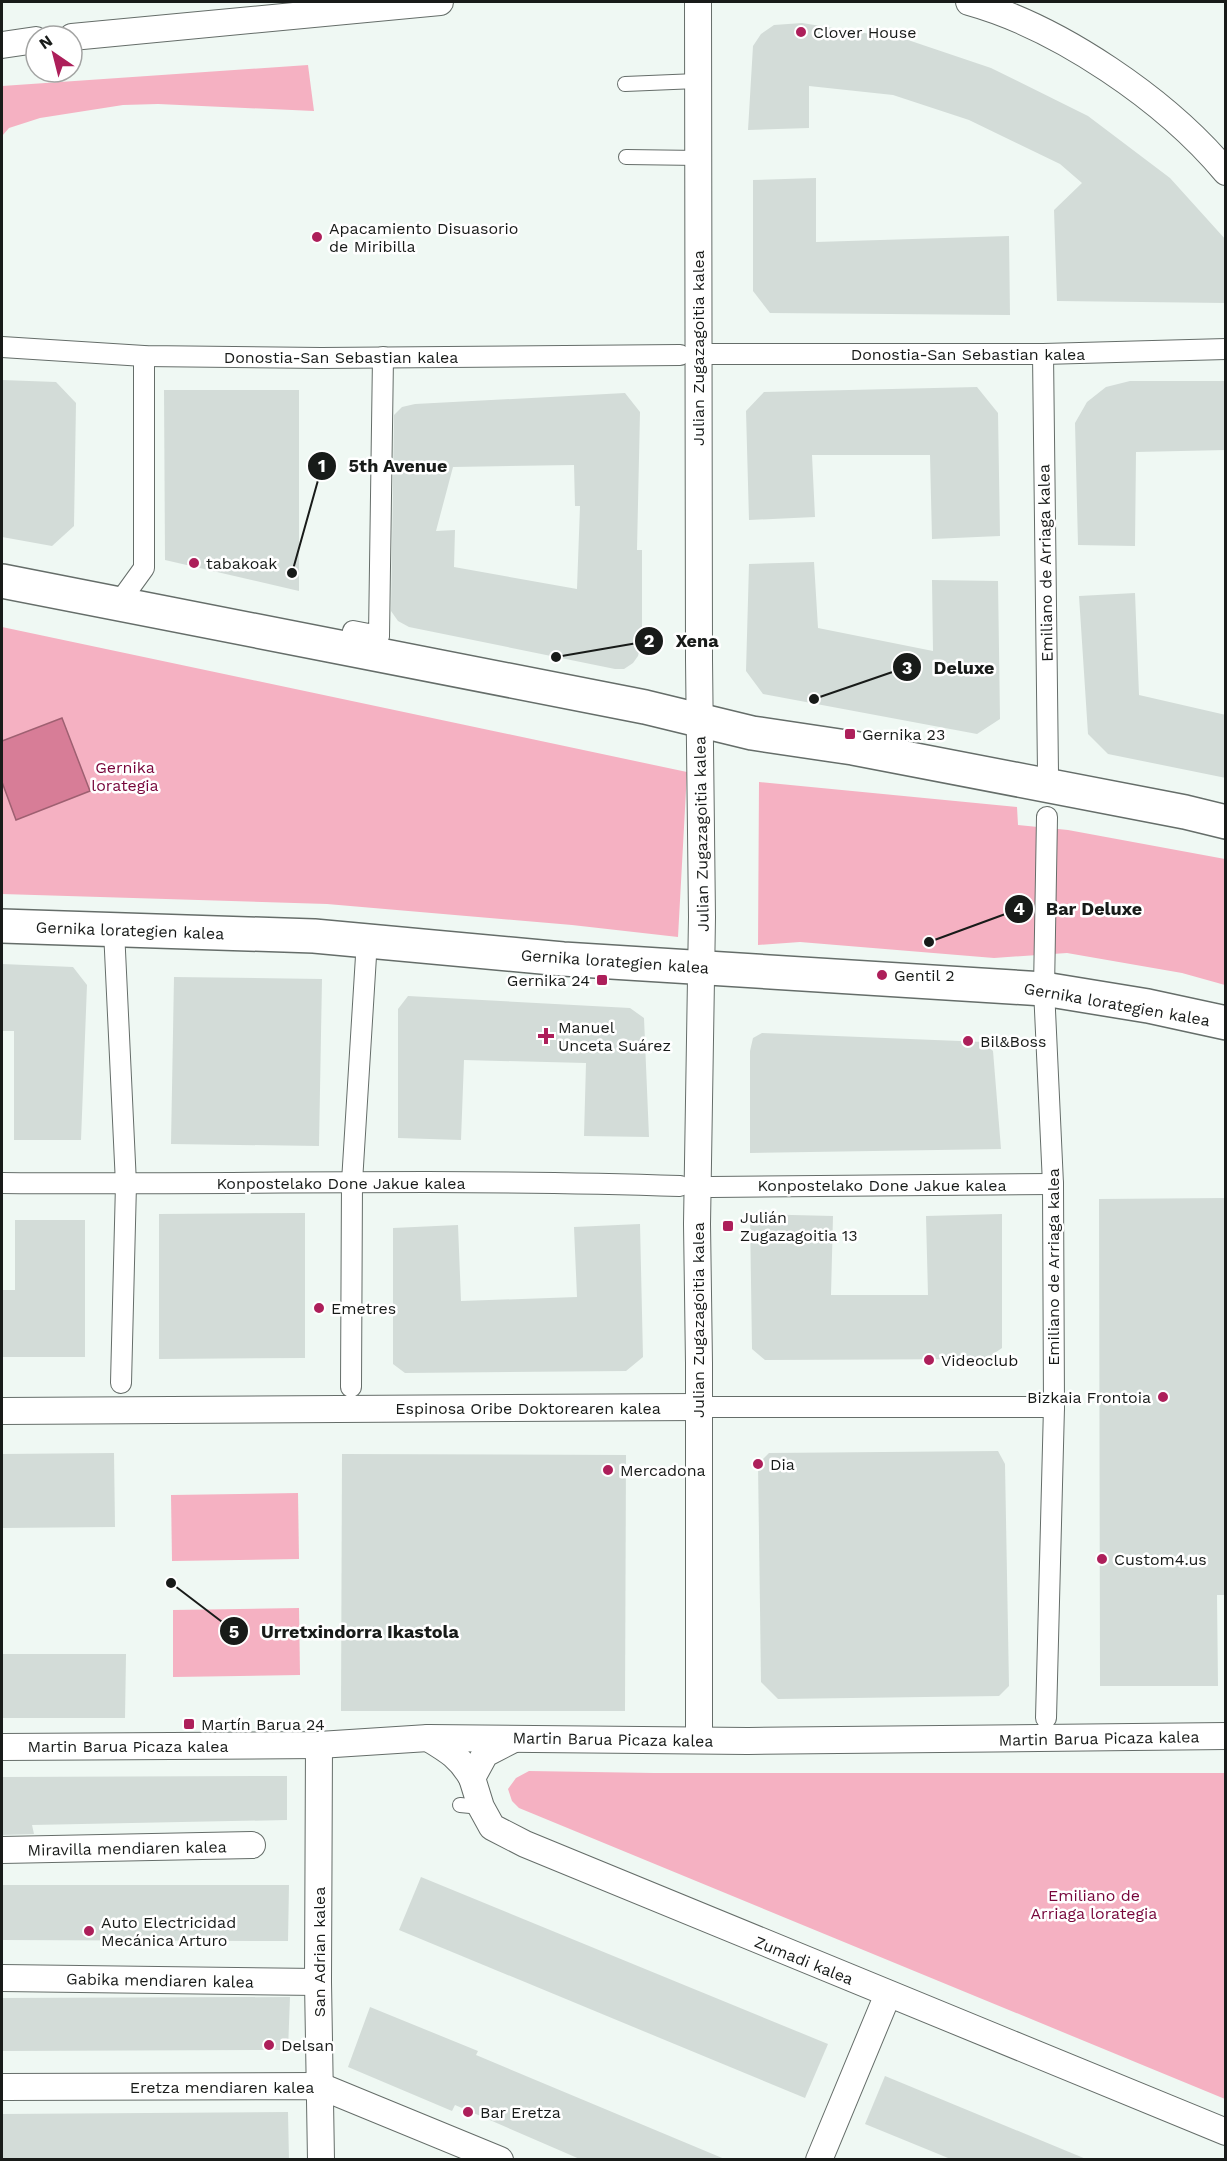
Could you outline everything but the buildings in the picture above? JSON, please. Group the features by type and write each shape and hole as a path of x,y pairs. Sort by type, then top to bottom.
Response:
{"main road":[{"path":"2,581 349,651 645,707 752,733 853,748 1185,812 1226,822"},
{"name":"Gernika lorategien kalea","path":"2,926 314,936 563,959 1044,989 1148,1006 1226,1023"}],"street":[{"path":"84,36 440,2"},
{"name":"Julian Zugazagoitia kalea","path":"698,2 702,967 697,1224 699,1739"},
{"path":"969,2 1051,34 1129,83 1170,115 1226,172"},
{"path":"2,45 24,42"},
{"name":"Donostia-San Sebastian kalea","path":"2,347 144,356 680,355"},
{"name":"Donostia-San Sebastian kalea","path":"710,354 1043,354 1226,349"},
{"name":"Emiliano de Arriaga kalea","path":"1043,354 1048,772"},
{"path":"118,604 144,568 144,356"},
{"path":"349,651 353,631 379,636 383,357"},
{"name":"Emiliano de Arriaga kalea","path":"1046,1718 1054,1407 1053,1184 1044,989 1047,817"},
{"path":"114,930 126,1184 121,1383"},
{"path":"351,1387 352,1182 367,940"},
{"name":"Konpostelako Done Jakue kalea","path":"2,1183 352,1182 681,1186"},
{"name":"Konpostelako Done Jakue kalea","path":"711,1187 1053,1184"},
{"name":"Espinosa Oribe Doktorearen kalea","path":"2,1411 1054,1407"},
{"name":"Martin Barua Picaza kalea","path":"2,1747 319,1745 428,1738 1044,1739 1226,1736"},
{"path":"428,1738 462,1762 472,1778 485,1754 517,1738"},
{"name":"San Adrian kalea","path":"319,1745 318,1982 321,2160"},
{"name":"Zumadi kalea","path":"472,1778 470,1806 492,1827 525,1844 1226,2132"},
{"name":"Miravilla mendiaren kalea","path":"2,1850 252,1845"},
{"name":"Gabika mendiaren kalea","path":"2,1978 318,1982"},
{"path":"819,2160 888,1994"},
{"name":"Eretza mendiaren kalea","path":"2,2087 320,2086 500,2160"}],"lane":[{"path":"625,84 697,81"},
{"path":"626,157 699,158"}],"green space":[{"path":"308,65 314,111 158,104 123,105 40,118 9,128 2,136 2,86 84,84 84,80"},
{"name":"Gernika lorategia","path":"2,627 687,772 678,937 572,925 327,904 2,894"},
{"path":"759,782 1017,807 1018,825 1068,830 1225,859 1225,985 1182,973 1067,953 994,958 800,942 758,945"},
{"path":"298,1493 299,1559 172,1561 171,1495"},
{"path":"299,1608 300,1675 173,1677 173,1610"},
{"name":"Emiliano de Arriaga lorategia","path":"529,1771 1225,1773 1225,2099 519,1808 512,1801 508,1789 516,1778"}],"shaded area":[{"path":"62,718 90,791 16,820 2,782 2,741"}],"place":[{"name":"Clover House","path":"801,32"},
{"name":"Apacamiento Disuasorio de Miribilla","path":"317,237"},
{"name":"tabakoak","path":"194,563"},
{"name":"5th Avenue","path":"292,573"},
{"name":"Xena","path":"556,657"},
{"name":"Deluxe","path":"814,699"},
{"name":"Gernika 23","path":"850,734"},
{"name":"Bar Deluxe","path":"929,942"},
{"name":"Gentil 2","path":"882,975"},
{"name":"Gernika 24","path":"602,980"},
{"name":"Manuel Unceta Suárez","path":"546,1036"},
{"name":"Bil&Boss","path":"968,1041"},
{"name":"Julián Zugazagoitia 13","path":"728,1226"},
{"name":"Emetres","path":"319,1308"},
{"name":"Videoclub","path":"929,1360"},
{"name":"Bizkaia Frontoia","path":"1163,1397"},
{"name":"Dia","path":"758,1464"},
{"name":"Mercadona","path":"608,1470"},
{"name":"Custom4.us","path":"1102,1559"},
{"name":"Urretxindorra Ikastola","path":"171,1583"},
{"name":"Martín Barua 24","path":"189,1724"},
{"name":"Auto Electricidad Mecánica Arturo","path":"89,1931"},
{"name":"Delsan","path":"269,2045"},
{"name":"Bar Eretza","path":"468,2112"}]}
